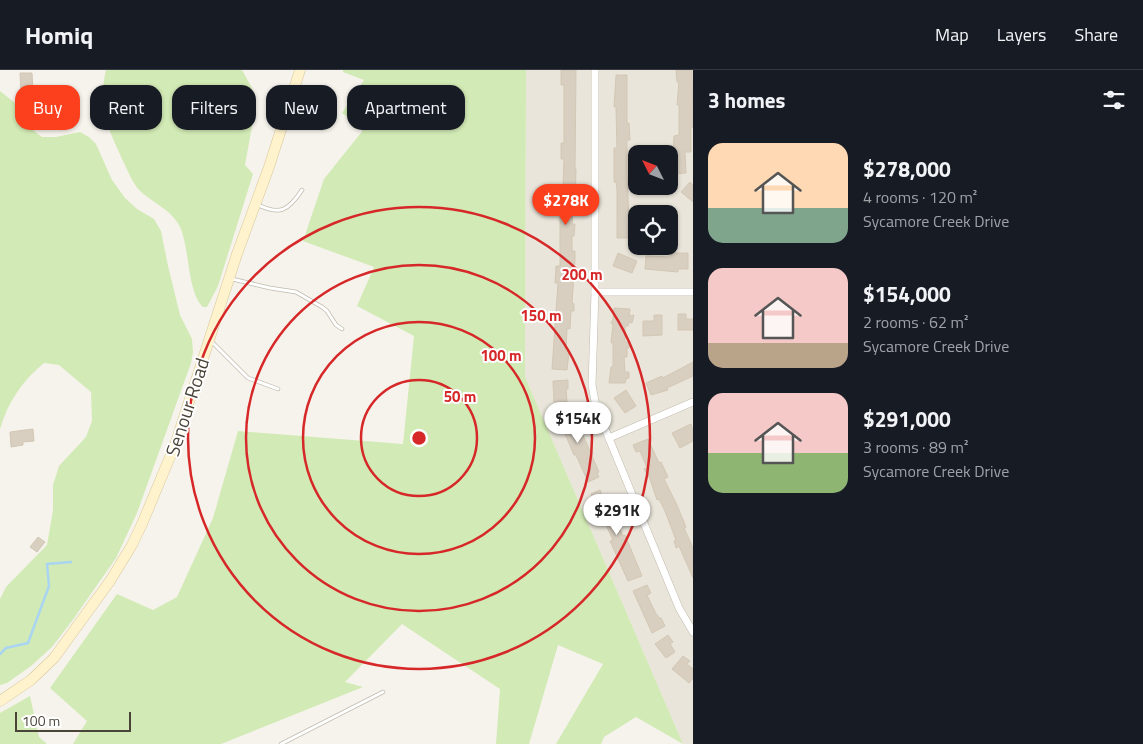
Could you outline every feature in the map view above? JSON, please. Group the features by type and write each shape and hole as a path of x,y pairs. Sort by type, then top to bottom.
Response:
{"street":[{"name":"Senour Road","path":"0,701 31,680 54,658 110,582 132,545 175,445 208,339 272,159 300,70"},
{"path":"595,70 595,292 592,385 596,407 679,608 693,632"},
{"path":"595,292 693,292"},
{"path":"609,438 693,402"}],"lane":[{"path":"256,203 268,210 277,212 283,210 295,200 302,190"},
{"path":"229,278 296,292 322,306 336,325 342,329"},
{"path":"208,339 248,378 278,389"},
{"path":"281,744 383,692"}],"shaded area":[{"path":"526,70 693,70 693,744 683,744 525,377"}],"green space":[{"path":"106,70 242,70 250,85 172,85 172,130 251,130 245,165 253,174 218,286 207,307 203,307 194,291 186,247 177,221 137,188 110,130 162,130 162,85 104,85"},
{"path":"343,70 526,70 525,377 683,744 636,717 604,737 601,744 556,744 603,664 558,645 529,744 496,744 500,689 402,624 345,682 363,687 221,744 73,744 87,721 50,688 117,594 153,610 177,597 213,518 238,431 403,444 414,336 357,306 374,267 303,241 324,179 363,130 465,130 465,85 361,85 364,80 343,72"},
{"path":"0,91 15,103 15,130 33,130 42,137 56,137 80,132 89,137 96,144 112,180 125,198 137,209 154,219 161,231 180,315 192,339 193,352 191,363 137,513 116,558 52,647 31,666 7,683 0,685 0,599 6,587 47,545 53,510 53,485 59,466 86,437 92,421 91,392 59,365 44,363 29,377 17,393 7,410 0,429"},
{"path":"347,106 347,117 342,113"},
{"path":"30,696 39,737 47,744 0,744 0,713"}],"building":[{"path":"561,70 576,70 575,208 573,208 572,224 575,224 574,236 572,236 572,251 575,251 572,303 574,304 574,311 571,311 570,329 567,328 566,351 569,352 567,370 552,369 558,283 555,283 556,266 560,266 560,217 562,217 564,159 561,159 561,143 564,143 564,85 561,85"},
{"path":"676,70 692,70 693,127 691,127 691,152 685,152 686,173 678,174 678,145 674,145 674,136 679,135 679,105 677,105 679,82 677,82"},
{"path":"20,73 32,73 33,85 21,85"},
{"path":"616,75 627,75 627,123 629,123 630,140 627,140 628,238 617,238 617,189 616,182 614,182 614,148 617,148 616,107 614,107"},
{"path":"690,182 693,185 693,202 681,192"},
{"path":"618,253 637,261 632,273 613,266"},
{"path":"678,253 688,253 688,269 678,269 678,272 645,269 646,256 670,257 670,255 678,255"},
{"path":"614,308 630,309 629,316 634,315 632,323 629,322 628,326 625,326 625,342 629,342 629,348 627,348 627,357 624,357 625,372 629,372 629,378 626,379 625,383 609,383 611,367 613,366 613,343 611,343 613,325 611,323"},
{"path":"678,314 686,314 686,319 693,319 693,330 678,330"},
{"path":"654,315 662,315 662,335 643,336 643,321 654,321"},
{"path":"693,362 693,376 667,388 668,390 651,395 646,383 662,376 663,378"},
{"path":"568,380 568,389 566,389 567,402 554,402 553,381"},
{"path":"626,390 636,406 625,413 614,398"},
{"path":"573,408 578,418 572,420 578,435 582,433 599,472 597,473 599,477 588,482 560,422 556,424 553,417"},
{"path":"691,424 693,441 680,448 672,433"},
{"path":"33,429 34,441 23,442 23,445 11,447 10,432"},
{"path":"648,439 668,477 664,479 676,503 693,548 693,578 679,546 676,548 674,541 676,540 665,511 659,499 657,500 649,476 644,469 647,468 640,451 636,452 633,445"},
{"path":"600,490 602,496 608,494 619,519 616,521 623,536 625,535 642,576 628,581 610,541 613,540 591,494"},
{"path":"38,537 45,542 37,552 30,547"},
{"path":"647,585 651,593 647,595 655,612 665,626 652,633 633,591"},
{"path":"668,635 673,642 670,644 675,652 666,658 655,644"},
{"path":"683,656 690,661 687,664 693,669 693,678 689,683 672,669"}],"waterway":[{"path":"0,654 6,648 28,643 49,586 47,564 71,562"}]}
